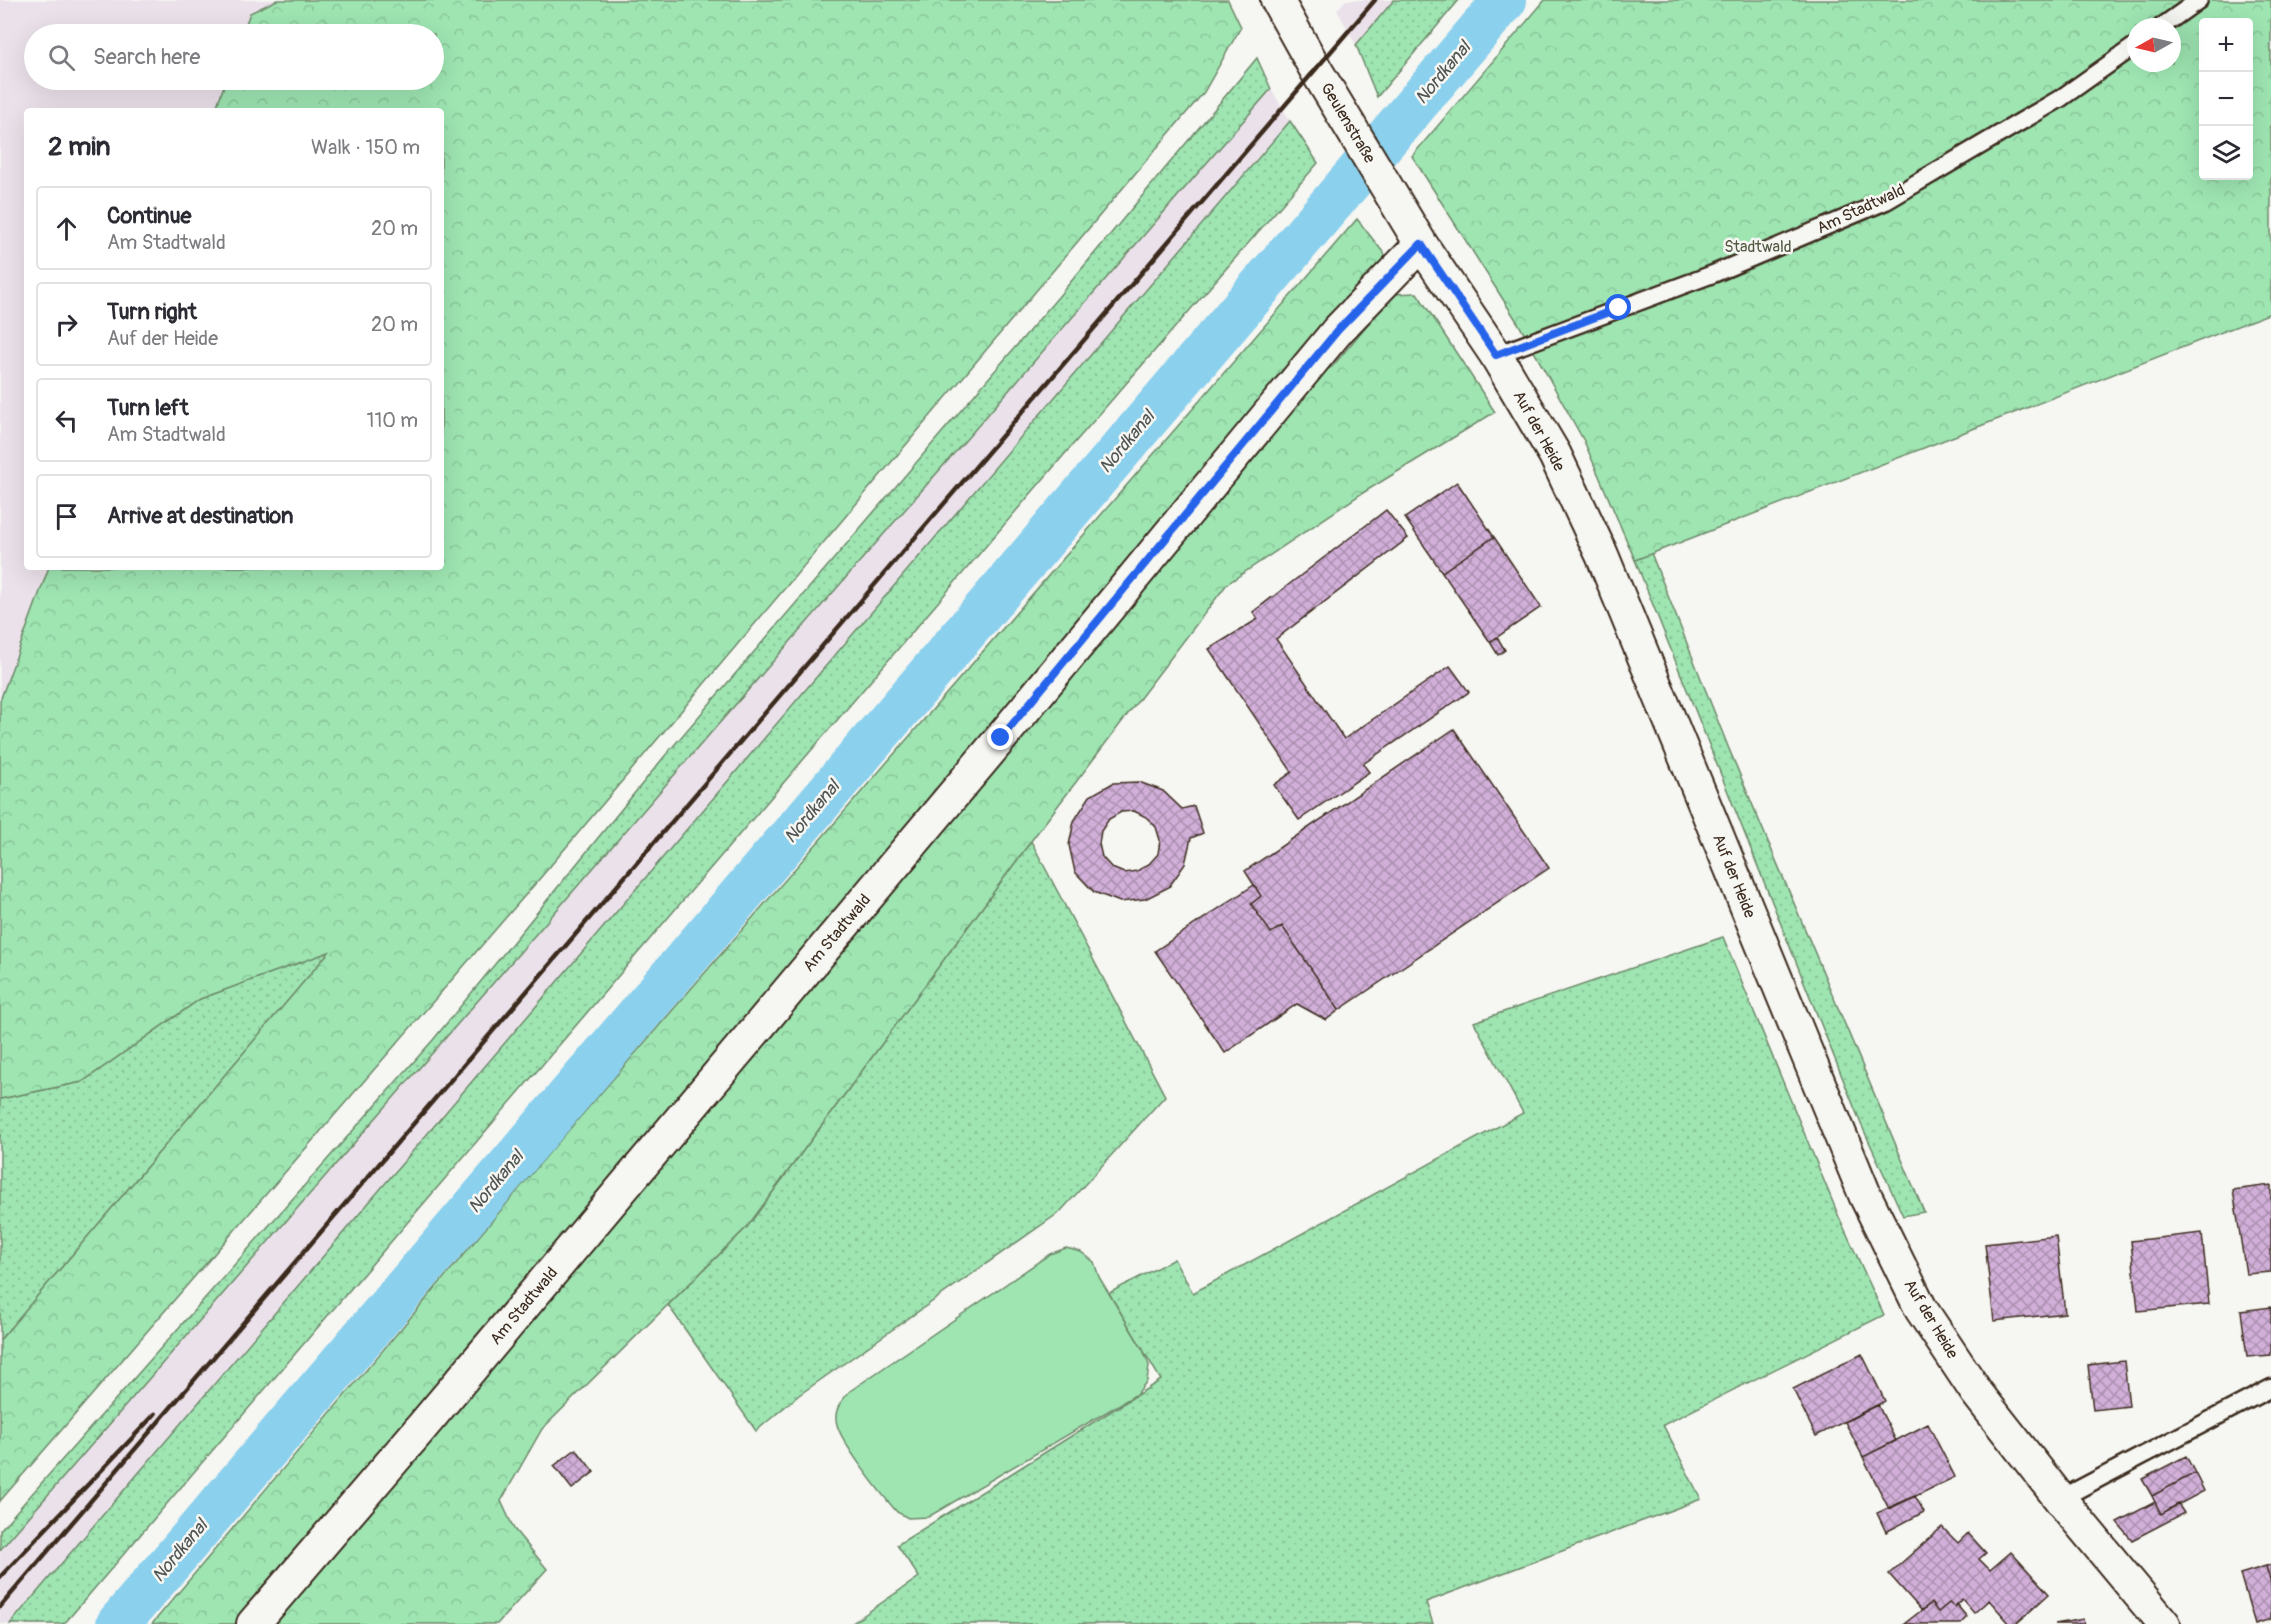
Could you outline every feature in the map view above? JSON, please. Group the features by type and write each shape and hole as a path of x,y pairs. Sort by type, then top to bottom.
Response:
{"street":[{"name":"Geulenstraße","path":"1276,0 1421,244"},
{"name":"Auf der Heide","path":"1421,244 1496,355 1554,455 1602,555 1865,1195 1921,1309 1977,1393 2060,1499 2164,1624"},
{"name":"Am Stadtwald","path":"253,1624 429,1419 978,765 1338,330 1421,244"}],"lane":[{"path":"2174,18 2199,0"},
{"name":"Am Stadtwald","path":"1496,355 1713,274 1886,201 2061,98 2127,51"},
{"path":"2060,1499 2271,1388"}],"shaded area":[{"path":"0,0 277,0 250,13 246,24 24,24 24,90 222,90 216,108 24,108 24,570 48,570 0,701"},
{"path":"1346,0 1394,0 1356,45 1337,10"},
{"path":"1271,89 1290,121 10,1624 0,1624 0,1550"}],"green space":[{"path":"277,0 1228,0 1241,27 1204,92 541,877 0,1501 0,1340 329,952 200,999 82,1082 0,1099 0,701 48,570 444,570 444,108 216,108 222,90 444,90 444,24 246,24 250,13"},
{"path":"1394,0 1459,0 1377,97 1356,45"},
{"name":"Stadtwald","path":"1545,0 2271,0 2271,313 1635,560 1584,441 1518,323 1412,156"},
{"path":"1257,58 1271,89 0,1550 0,1530 433,1040 664,757 1059,296"},
{"path":"1290,121 1318,163 1063,456 64,1624 10,1624"},
{"path":"1357,219 1386,256 240,1624 152,1624 555,1146"},
{"path":"1417,293 1495,412 1361,494 1227,584 1031,841 747,1227 542,1429 501,1501 514,1529 547,1569 497,1624 269,1624 1319,373 1332,367 1393,294"},
{"path":"1651,553 1729,749 1924,1212 1903,1216 1861,1124 1635,560"},
{"path":"1031,841 1165,1096 1060,1212 799,1395 756,1431 668,1305 747,1227"},
{"path":"1723,937 1839,1217 1884,1315 1663,1425 1701,1499 1426,1602 1433,1624 851,1624 919,1577 897,1545 1161,1380 1109,1293 1174,1259 1193,1293 1523,1113 1474,1022"},
{"path":"330,951 0,1340 0,1099 82,1082 200,999"},
{"path":"1066,1248 1081,1252 1094,1262 1099,1277 1143,1350 1149,1365 1147,1381 1137,1394 928,1517 908,1518 897,1512 861,1467 838,1428 836,1419 840,1404 850,1391 1050,1254"}],"building":[{"path":"1457,482 1494,537 1442,572 1405,518"},
{"path":"1386,510 1408,538 1276,639 1344,739 1450,666 1469,692 1363,764 1369,772 1299,820 1274,785 1292,772 1209,649 1258,619 1253,612"},
{"path":"1494,537 1541,607 1490,642 1442,572"},
{"path":"1497,637 1505,650 1498,655 1490,642"},
{"path":"1454,729 1549,868 1339,1010 1282,926 1271,933 1251,904 1261,896 1245,871"},
{"path":"1139,782 1163,791 1182,809 1194,806 1203,833 1191,838 1185,864 1169,887 1145,899 1120,902 1094,892 1075,872 1069,845 1074,821 1090,796 1113,783","holes":["1134,811 1146,817 1156,827 1160,840 1158,854 1149,864 1137,871 1124,873 1112,868 1102,857 1099,844 1101,831 1109,819 1121,812"]},
{"path":"1254,885 1261,896 1251,904 1271,933 1282,926 1339,1010 1326,1020 1297,1004 1225,1053 1155,951"},
{"path":"2271,1185 2271,1272 2246,1274 2233,1190"},
{"path":"2202,1233 2209,1304 2138,1311 2131,1241"},
{"path":"2056,1236 2065,1313 1994,1321 1985,1244"},
{"path":"2271,1307 2271,1355 2247,1357 2241,1311"},
{"path":"1862,1354 1885,1401 1816,1436 1793,1389"},
{"path":"2124,1361 2129,1406 2093,1410 2088,1365"},
{"path":"1878,1405 1896,1441 1863,1457 1845,1422"},
{"path":"1928,1424 1955,1477 1889,1509 1863,1457"},
{"path":"576,1449 594,1472 572,1489 554,1466"},
{"path":"2186,1456 2195,1473 2152,1496 2142,1479"},
{"path":"2195,1473 2204,1491 2161,1514 2152,1496"},
{"path":"1915,1496 1924,1512 1886,1532 1877,1513"},
{"path":"2155,1502 2161,1514 2178,1504 2184,1513 2132,1540 2117,1522"},
{"path":"1942,1527 1958,1543 1968,1533 1986,1553 1979,1559 1990,1570 2011,1552 2049,1594 2016,1624 2010,1624 1989,1600 1974,1613 1962,1599 1954,1607 1949,1603 1938,1612 1931,1603 1922,1611 1889,1574"},
{"path":"2271,1565 2271,1584 2266,1566"},
{"path":"2266,1566 2271,1584 2271,1619 2255,1624 2240,1574"},
{"path":"1931,1603 1938,1612 1949,1603 1954,1607 1956,1604 1967,1617 1960,1624 1904,1624"},
{"path":"2083,1619 2084,1624 2055,1624"}],"waterway":[{"name":"Nordkanal","path":"118,1624 1505,0"}],"railway":[{"path":"0,1607 1375,0"},
{"path":"0,1577 155,1414"}],"route":[{"path":"1001,738 1338,330 1421,244 1496,355 1619,308"}]}
